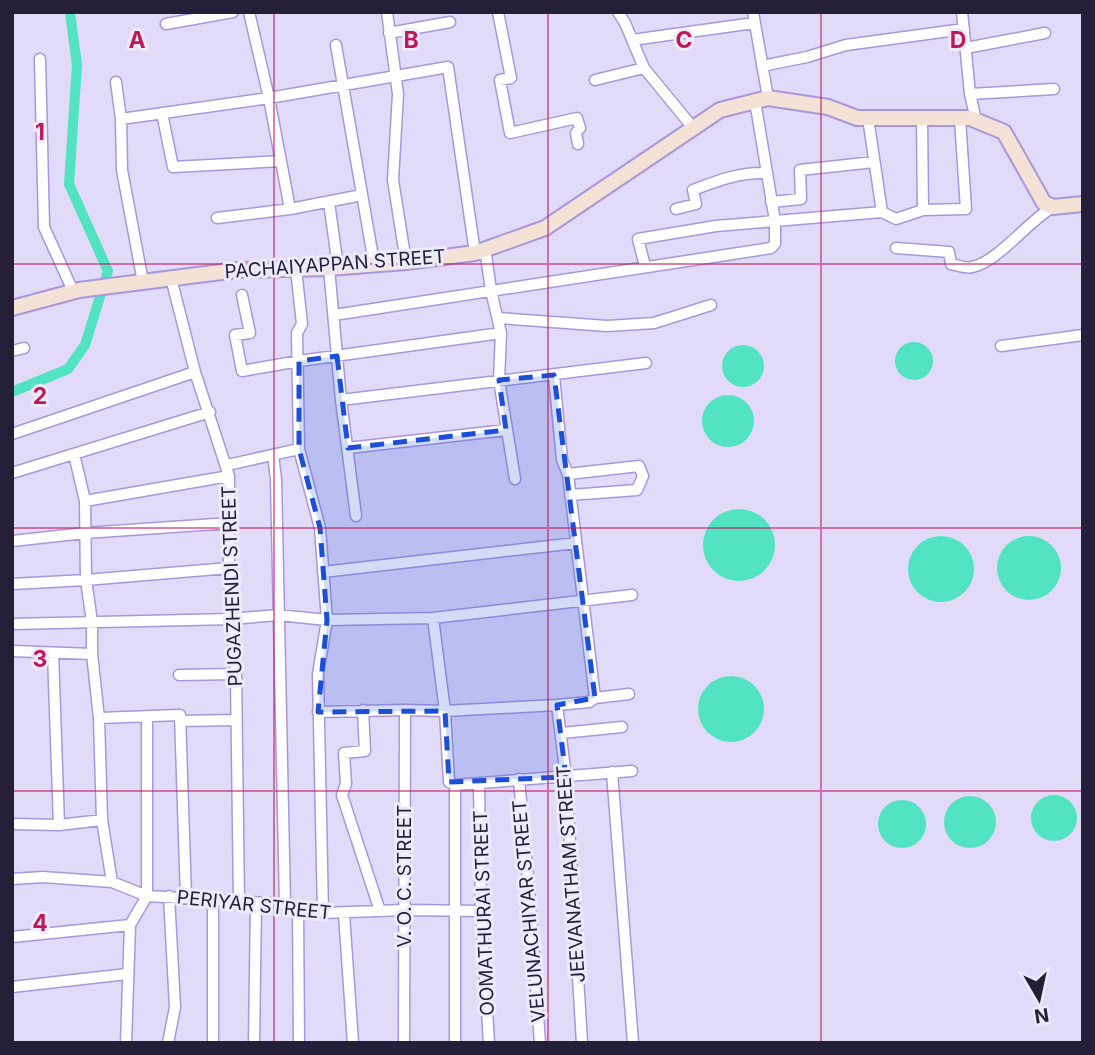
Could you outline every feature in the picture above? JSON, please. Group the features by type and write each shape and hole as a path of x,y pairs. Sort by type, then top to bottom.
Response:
{"main road":[{"name":"PACHAIYAPPAN STREET","path":"12,308 76,290 237,270 333,268 475,253 545,228 720,110 762,100 828,107 857,118 976,120"},
{"path":"976,120 1004,132 1044,203 1053,207 1083,204"}],"street":[{"path":"166,24 233,12"},
{"path":"249,12 290,209"},
{"path":"387,12 398,94 393,180 406,262"},
{"path":"498,12 511,78 500,80 510,133 577,118 580,128 576,134 578,144"},
{"path":"618,12 644,68 694,129"},
{"path":"962,12 970,94 976,120"},
{"path":"334,315 771,248 775,244 775,221 765,173 762,66 753,18 632,40"},
{"path":"389,33 450,22"},
{"path":"762,66 807,57 846,45 964,29"},
{"path":"966,48 1045,33"},
{"path":"336,45 374,263"},
{"path":"40,59 44,227 76,290"},
{"path":"121,119 269,98 448,67 475,253 486,255 491,291 499,318 499,380 514,480"},
{"path":"595,80 644,68"},
{"path":"116,82 121,119 122,170 139,282"},
{"path":"970,94 1054,89"},
{"path":"162,113 173,167 281,161"},
{"path":"868,118 882,212"},
{"path":"922,118 923,210"},
{"path":"645,266 638,239 716,226 882,212 896,219 923,210 966,209 960,119"},
{"path":"771,202 801,200 800,170 874,162"},
{"path":"676,209 695,204 693,190 727,177 765,173"},
{"path":"217,218 290,209 362,195"},
{"path":"328,202 337,356 356,516"},
{"path":"896,248 949,252 951,264 970,268 988,260 1053,207"},
{"path":"296,269 302,324 297,333 299,449 320,528 327,620 318,674 323,913"},
{"name":"PUGAZHENDI STREET","path":"171,278 194,372 228,470 229,568 236,674 239,902"},
{"path":"243,295 250,333 235,335 242,371 501,333"},
{"path":"499,318 607,326 654,323 711,305"},
{"path":"1001,346 1083,335"},
{"path":"12,351 24,348"},
{"path":"341,400 646,363"},
{"path":"12,434 194,372"},
{"path":"554,375 562,460 568,474 595,698"},
{"path":"12,473 210,412"},
{"path":"348,448 506,430"},
{"path":"85,501 228,470 299,449"},
{"path":"74,454 85,501 86,580 99,718 103,820 112,882"},
{"path":"273,455 276,479 285,904"},
{"path":"568,474 639,466 643,476 637,490 570,495"},
{"path":"12,541 230,523"},
{"path":"323,572 576,543"},
{"path":"12,584 229,568"},
{"path":"12,624 231,619 278,615 327,620 433,618 632,595"},
{"path":"433,618 445,712 449,782 455,785 632,771"},
{"path":"12,651 92,654"},
{"path":"53,653 59,825"},
{"path":"179,675 236,674"},
{"path":"318,712 445,712 589,702 595,698 629,694"},
{"name":"JEEVANATHAM STREET","path":"557,705 566,777 582,1043"},
{"path":"363,710 365,751 344,752 345,784 342,795 380,911"},
{"name":"V. O. C. STREET","path":"404,1043 405,710"},
{"path":"99,718 180,715 186,897"},
{"path":"126,1043 130,925 147,896 147,718"},
{"path":"180,721 235,720"},
{"path":"562,733 622,727"},
{"path":"612,772 634,1043"},
{"name":"VELUNACHIYAR STREET","path":"519,779 540,1043"},
{"name":"OOMATHURAI STREET","path":"479,783 481,911 489,1043"},
{"path":"454,1043 455,785"},
{"path":"12,824 59,825 103,820"},
{"name":"PERIYAR STREET","path":"12,879 43,877 112,882 147,896 285,904 323,913 481,911"},
{"path":"168,1043 175,1007 169,896"},
{"path":"214,900 214,1043"},
{"path":"254,1043 256,904"},
{"path":"298,907 299,1043"},
{"path":"344,914 353,1043"},
{"path":"12,937 130,925"},
{"path":"12,987 127,974"}],"highlighted area":[{"path":"337,356 348,448 506,430 499,380 554,375 595,698 557,705 566,777 449,782 445,711 318,712 327,620 320,528 299,449 299,361"}],"shaded area":[{"path":"914,342 927,348 933,361 927,374 914,380 901,374 895,361 901,348"},
{"path":"743,345 758,351 764,366 758,381 743,387 728,381 722,366 728,351"},
{"path":"728,395 738,397 746,403 752,411 752,431 746,439 738,445 728,447 718,445 710,439 704,431 702,421 704,411 710,403 718,397"},
{"path":"746,509 765,519 773,531 773,559 765,571 753,579 732,581 713,571 705,559 703,538 713,519 725,511"},
{"path":"941,536 954,539 964,546 971,556 974,569 971,582 964,592 954,599 941,602 928,599 918,592 911,582 908,569 911,556 918,546 928,539"},
{"path":"1023,536 1035,536 1052,545 1059,556 1059,580 1052,591 1035,600 1023,600 1011,595 1002,586 997,574 997,562 1002,550 1011,541"},
{"path":"724,676 738,676 750,681 759,690 764,709 762,722 755,733 738,742 724,742 712,737 703,728 698,716 698,702 703,690 712,681"},
{"path":"1054,795 1070,802 1077,818 1070,834 1054,841 1038,834 1031,818 1038,802"},
{"path":"970,796 989,803 996,822 989,841 970,848 951,841 944,822 951,803"},
{"path":"902,800 911,801 919,807 925,815 925,833 919,841 911,847 902,848 893,847 885,841 879,833 878,824 879,815 885,807 893,801"}],"waterway":[{"path":"12,392 68,369 85,345 108,271 69,184 77,65 70,12"}]}
